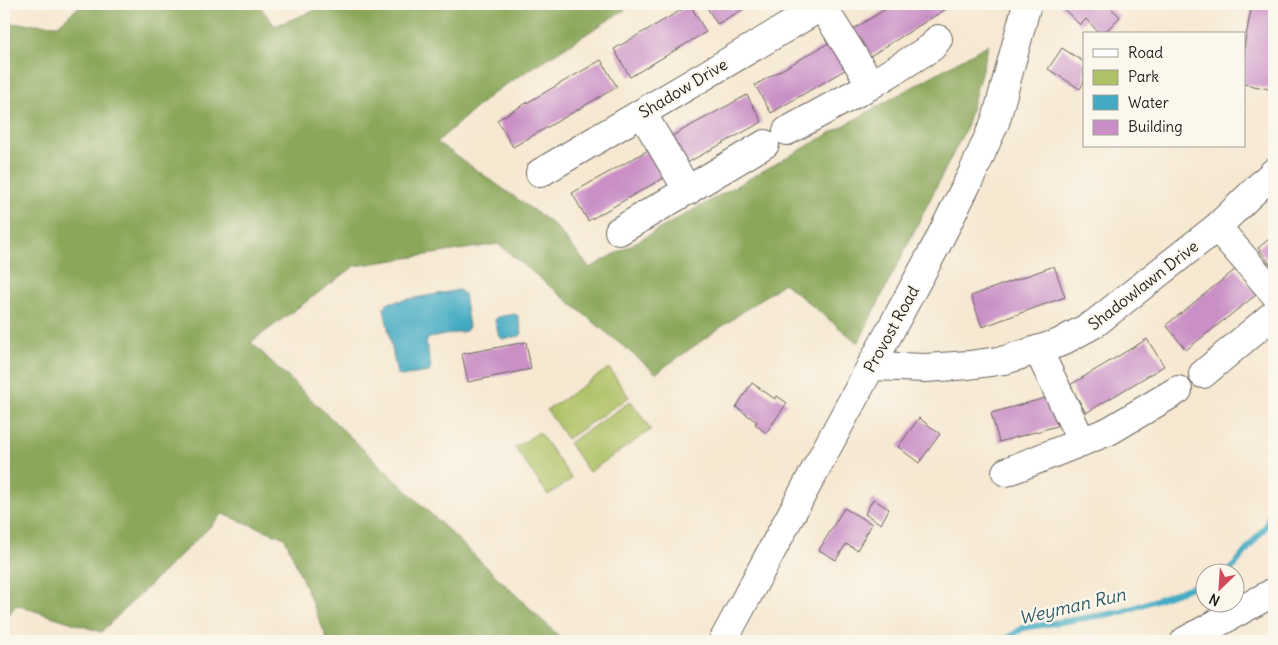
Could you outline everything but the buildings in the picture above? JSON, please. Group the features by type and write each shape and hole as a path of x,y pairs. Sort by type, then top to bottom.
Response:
{"street":[{"name":"Provost Road","path":"724,641 974,172 996,120 1027,4"},
{"path":"824,5 869,81 869,86"},
{"name":"Shadow Drive","path":"540,173 824,5"},
{"path":"619,231 776,138 869,86 932,47 938,39"},
{"path":"642,113 688,191"},
{"name":"Shadowlawn Drive","path":"871,366 926,368 969,365 1005,360 1059,343 1094,324 1217,227 1274,172"},
{"path":"1217,227 1274,293"},
{"path":"1202,374 1274,314"},
{"path":"1038,350 1082,442"},
{"path":"1006,472 1109,431 1178,390"},
{"path":"1185,641 1274,592"}],"green space":[{"path":"82,4 258,4 275,26 331,4 634,4 494,92 437,142 554,225 590,268 989,44 966,128 858,343 784,283 656,373 498,244 355,266 251,342 564,641 328,641 285,538 223,514 101,632 16,605 4,621 4,23 58,25"},
{"path":"609,368 629,397 567,439 547,410"},
{"path":"631,401 651,430 589,472 569,443"},
{"path":"539,432 572,479 548,495 515,448"}],"water":[{"path":"459,290 464,294 469,327 466,331 429,338 426,342 431,367 429,372 401,376 397,374 384,308 387,303"},
{"path":"515,314 518,316 522,333 520,336 502,339 499,337 495,320 497,317"}],"waterway":[{"name":"Weyman Run","path":"1237,562 1266,526 1274,501"},
{"name":"Weyman Run","path":"1003,641 1023,628 1122,612 1196,586"}]}
